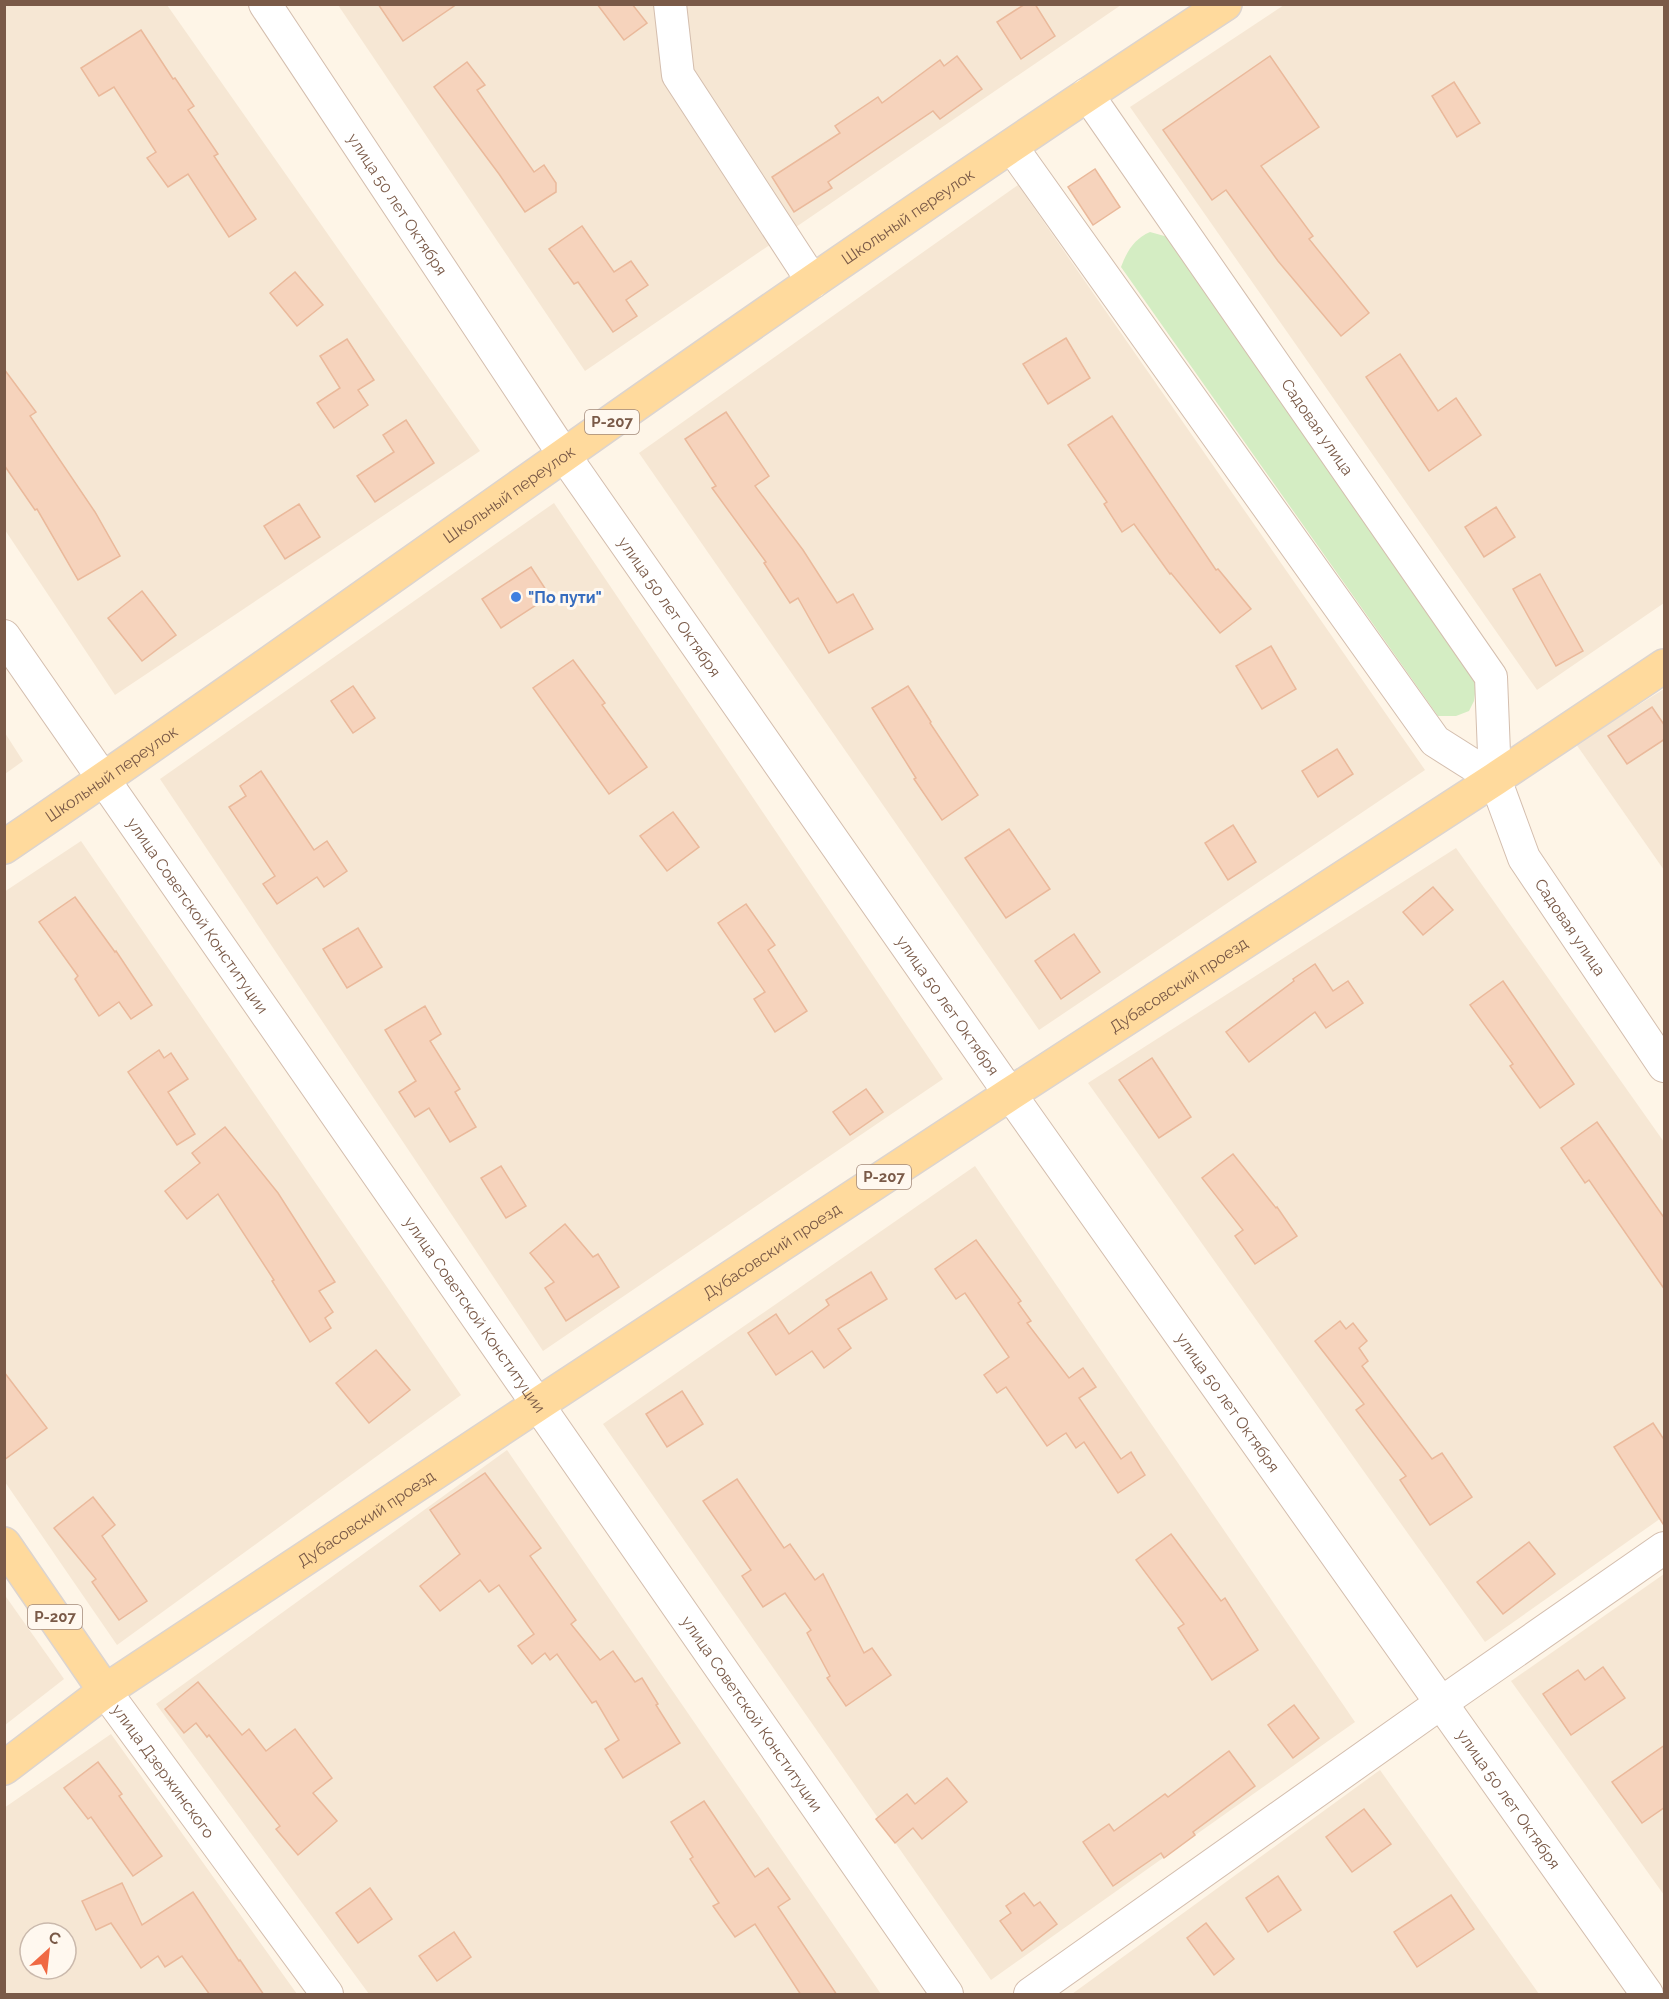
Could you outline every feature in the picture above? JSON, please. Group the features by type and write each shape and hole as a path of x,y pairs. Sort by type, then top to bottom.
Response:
{"main road":[{"name":"Школьный переулок","path":"4,847 813,282 1087,94 1225,4"},
{"name":"Дубасовский проезд","path":"4,1768 105,1691 1010,1094 1665,666"},
{"name":"улица Дзержинского","path":"4,1544 105,1691"}],"street":[{"name":"улица 50 лет Октября","path":"265,4 564,455 1010,1094 1647,1995"},
{"path":"669,4 678,75 813,282"},
{"name":"Садовая улица","path":"1087,94 1491,677 1495,779 1524,858 1665,1065"},
{"path":"1011,146 1435,741 1495,779"},
{"name":"улица Советской Конституции","path":"4,636 947,1995"},
{"path":"1030,1995 1441,1703 1665,1548"},
{"name":"улица Дзержинского","path":"105,1691 327,1995"}],"shaded area":[{"path":"4,5 167,5 480,451 115,695 5,530"},
{"path":"338,5 1121,5 585,371"},
{"path":"1284,5 1664,5 1664,603 1537,690 1130,107"},
{"path":"1018,185 1425,770 1039,1030 639,453"},
{"path":"554,503 943,1079 543,1351 160,779"},
{"path":"1664,689 1664,870 1576,744"},
{"path":"5,733 23,761 4,774"},
{"path":"81,841 461,1395 117,1645 5,1482 4,892"},
{"path":"1456,848 1664,1142 1664,1516 1485,1642 1088,1083"},
{"path":"975,1166 1355,1722 991,1980 603,1424"},
{"path":"507,1450 881,1994 369,1994 156,1704"},
{"path":"1664,1574 1664,1895 1511,1681"},
{"path":"4,1594 64,1679 5,1725 4,1725"},
{"path":"111,1734 297,1994 5,1994 4,1808"},
{"path":"1380,1770 1539,1994 1072,1994"}],"green space":[{"path":"1150,232 1168,237 1477,679 1474,701 1469,711 1456,716 1438,716 1121,267 1132,246"}],"building":[{"path":"378,4 457,4 403,41"},
{"path":"597,4 632,4 647,23 624,40"},
{"path":"1025,4 1035,4 1055,36 1021,59 997,22"},
{"path":"141,30 194,106 188,110 218,154 214,156 256,219 229,237 188,174 168,187 147,158 156,152 114,87 99,96 81,68"},
{"path":"957,56 982,89 940,119 933,111 828,182 832,188 794,212 772,177 840,133 835,126 878,97 882,103 940,60 944,66"},
{"path":"1270,56 1319,127 1261,166 1313,236 1309,239 1369,313 1341,336 1278,261 1226,190 1212,200 1163,130"},
{"path":"467,62 485,85 477,90 534,172 544,165 556,183 556,192 525,212 434,87"},
{"path":"1454,82 1480,123 1457,137 1432,96"},
{"path":"1095,169 1120,207 1093,225 1068,187"},
{"path":"582,226 614,272 631,261 648,285 626,300 637,316 613,332 578,282 574,284 549,249"},
{"path":"295,272 323,305 297,326 270,293"},
{"path":"1066,338 1090,378 1048,404 1023,364"},
{"path":"347,339 374,380 358,390 368,405 334,428 317,403 340,388 320,356"},
{"path":"1400,354 1438,411 1456,398 1481,435 1429,471 1366,377"},
{"path":"4,369 36,412 30,416 95,512 120,556 78,580 37,509 35,510 4,465"},
{"path":"726,412 769,476 755,486 803,550 837,603 853,594 873,629 829,653 798,598 790,603 764,563 766,562 712,488 716,486 685,439"},
{"path":"1112,416 1216,570 1218,569 1251,609 1220,633 1170,574 1134,524 1122,532 1104,504 1107,502 1068,445"},
{"path":"406,420 434,463 375,502 357,476 394,452 383,435"},
{"path":"299,504 320,537 285,559 264,526"},
{"path":"1496,507 1515,537 1484,557 1465,527"},
{"name":"\"По пути\"","path":"531,567 550,596 501,628 482,599"},
{"path":"1540,574 1583,651 1556,666 1513,589"},
{"path":"142,591 176,635 142,661 108,618"},
{"path":"1271,646 1296,689 1262,709 1236,666"},
{"path":"573,660 605,703 602,705 647,767 609,794 533,688"},
{"path":"353,686 375,718 353,733 331,701"},
{"path":"908,686 978,795 942,820 914,779 916,778 872,708"},
{"path":"1652,707 1665,726 1665,739 1627,764 1608,736"},
{"path":"1337,749 1353,774 1318,797 1302,771"},
{"path":"261,771 314,850 327,841 347,871 324,887 317,877 277,904 263,884 275,876 229,807 246,796 240,786"},
{"path":"673,812 699,847 667,871 640,836"},
{"path":"1233,825 1256,862 1228,880 1205,843"},
{"path":"1009,829 1050,889 1006,918 965,858"},
{"path":"1433,887 1453,910 1423,935 1403,912"},
{"path":"75,897 116,951 152,1005 131,1019 119,1002 99,1016 75,979 78,976 39,922"},
{"path":"746,904 775,945 768,950 807,1011 775,1032 754,999 765,992 718,923"},
{"path":"358,928 382,967 347,988 323,949"},
{"path":"1074,934 1100,972 1061,999 1035,961"},
{"path":"1315,964 1333,991 1348,981 1363,1003 1326,1028 1315,1012 1249,1062 1226,1032"},
{"path":"1503,981 1574,1084 1540,1108 1510,1066 1513,1064 1470,1005"},
{"path":"425,1006 441,1034 430,1041 460,1089 455,1092 476,1127 450,1142 429,1108 415,1117 399,1092 416,1081 385,1030"},
{"path":"159,1050 164,1058 171,1053 188,1079 168,1092 195,1134 177,1145 128,1072"},
{"path":"1152,1058 1191,1117 1159,1138 1119,1080"},
{"path":"866,1089 883,1112 850,1135 833,1112"},
{"path":"1597,1122 1665,1219 1665,1290 1589,1180 1585,1183 1561,1148"},
{"path":"225,1127 278,1193 335,1282 319,1291 333,1312 325,1318 331,1328 310,1342 272,1281 274,1280 218,1194 187,1219 165,1191 200,1163 192,1153"},
{"path":"1233,1154 1277,1207 1297,1236 1255,1264 1235,1236 1243,1230 1202,1178"},
{"path":"501,1166 526,1206 506,1218 481,1178"},
{"path":"565,1224 593,1257 598,1254 619,1287 566,1321 545,1288 554,1282 530,1253"},
{"path":"976,1240 1021,1301 1018,1303 1031,1321 1027,1323 1069,1378 1083,1368 1096,1387 1079,1398 1121,1459 1131,1452 1145,1475 1118,1493 1084,1442 1076,1448 1066,1433 1047,1446 1006,1387 997,1393 984,1375 1009,1357 965,1293 956,1299 935,1269"},
{"path":"871,1272 887,1299 838,1329 851,1348 824,1368 812,1351 776,1375 748,1333 776,1314 789,1334 829,1305 826,1300"},
{"path":"1340,1321 1346,1329 1353,1323 1367,1341 1359,1348 1368,1361 1362,1366 1432,1459 1442,1453 1472,1497 1430,1525 1400,1480 1406,1476 1356,1410 1364,1404 1315,1341"},
{"path":"376,1350 410,1390 369,1423 336,1383"},
{"path":"4,1372 47,1428 4,1460"},
{"path":"682,1391 703,1424 667,1447 646,1414"},
{"path":"1653,1423 1665,1441 1665,1527 1614,1447"},
{"path":"485,1473 541,1548 530,1556 576,1620 571,1624 600,1660 613,1651 635,1682 642,1678 680,1743 623,1778 605,1749 619,1740 596,1701 592,1703 557,1654 550,1660 545,1653 532,1664 518,1646 534,1634 499,1585 489,1592 480,1580 440,1611 420,1586 460,1554 430,1510"},
{"path":"737,1479 784,1548 790,1544 815,1580 823,1574 864,1653 872,1648 891,1675 846,1706 827,1678 830,1676 807,1633 811,1630 785,1593 763,1607 742,1576 751,1570 703,1501"},
{"path":"93,1497 115,1525 102,1536 147,1601 119,1620 92,1582 96,1579 54,1528"},
{"path":"1171,1534 1221,1601 1225,1598 1258,1650 1212,1680 1178,1628 1184,1624 1136,1560"},
{"path":"1529,1542 1555,1574 1503,1614 1477,1582"},
{"path":"1603,1667 1625,1698 1571,1735 1543,1694 1578,1670 1585,1680"},
{"path":"198,1682 242,1735 249,1729 266,1751 295,1729 332,1778 313,1793 337,1821 298,1855 276,1829 280,1826 209,1735 207,1737 196,1723 184,1733 165,1709"},
{"path":"1294,1705 1319,1738 1293,1758 1268,1725"},
{"path":"1665,1745 1665,1807 1642,1823 1612,1782"},
{"path":"1229,1751 1255,1786 1193,1832 1195,1835 1164,1858 1161,1853 1113,1886 1083,1842 1109,1824 1114,1831 1165,1794 1168,1797"},
{"path":"98,1762 122,1794 119,1796 162,1856 133,1876 91,1817 88,1819 64,1788"},
{"path":"947,1778 967,1802 922,1839 913,1828 895,1843 876,1819 907,1794 915,1804"},
{"path":"704,1801 755,1877 768,1868 790,1899 778,1907 837,1995 801,1995 755,1924 735,1937 713,1906 719,1903 690,1859 693,1857 671,1822"},
{"path":"1364,1809 1391,1844 1352,1872 1326,1837"},
{"path":"1278,1876 1301,1910 1268,1932 1246,1898"},
{"path":"122,1883 142,1925 193,1892 264,1995 210,1995 182,1956 165,1967 158,1956 141,1968 111,1923 96,1930 82,1901"},
{"path":"370,1888 392,1919 358,1943 336,1913"},
{"path":"1024,1893 1034,1906 1040,1902 1057,1924 1022,1951 1000,1921 1011,1913 1006,1906"},
{"path":"1451,1895 1474,1929 1417,1967 1394,1932"},
{"path":"1206,1923 1234,1959 1214,1975 1187,1938"},
{"path":"454,1932 471,1957 437,1981 419,1956"}],"place":[{"name":"\"По пути\"","path":"516,597"}]}
